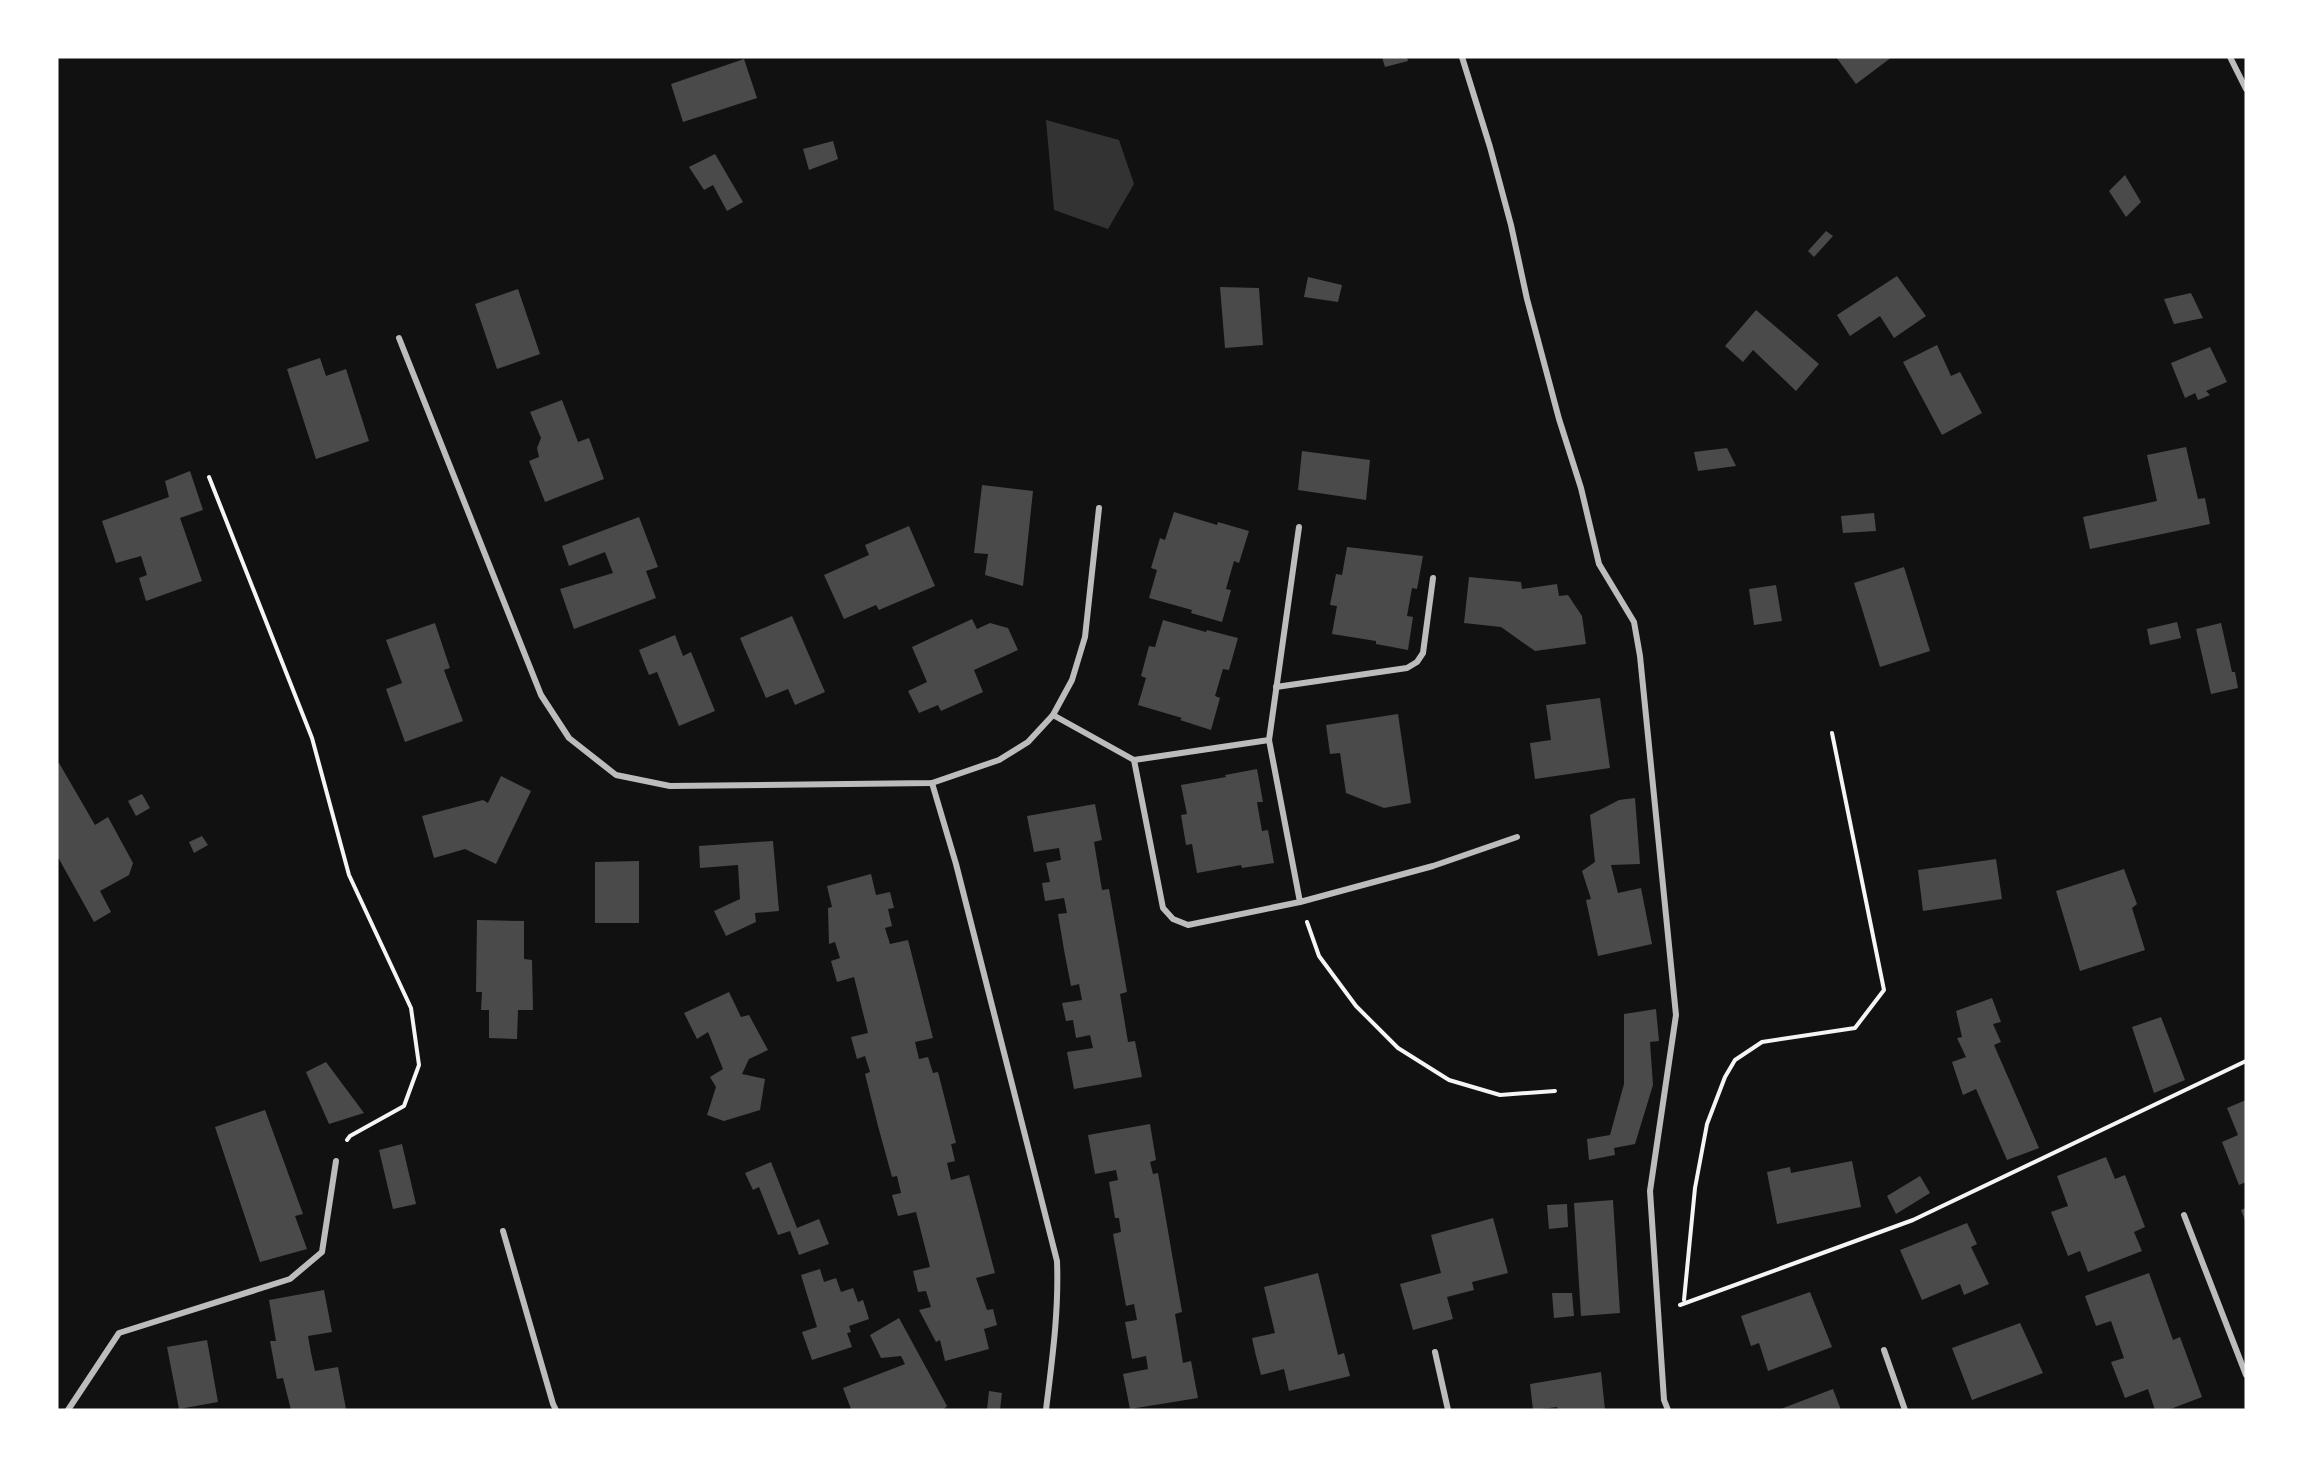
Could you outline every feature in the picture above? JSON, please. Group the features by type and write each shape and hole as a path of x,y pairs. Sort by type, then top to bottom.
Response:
{"street":[{"path":"1462,57 1491,147 1530,310 1559,419 1581,488 1599,564 1634,622 1640,656 1676,1015 1650,1191 1664,1400 1668,1410"},
{"path":"2230,57 2246,89"},
{"path":"399,338 541,695 569,738 616,775 670,786 932,783 999,760 1028,742 1053,715 1071,680 1085,636 1098,508"},
{"path":"1299,527 1269,740 1300,902"},
{"path":"1276,687 1407,668 1417,662 1424,653 1432,578"},
{"path":"1053,715 1134,760 1269,740"},
{"path":"1134,760 1163,908 1173,919 1188,925 1300,902 1433,866 1516,837"},
{"path":"932,783 958,875 1057,1261 1057,1315 1046,1410"},
{"path":"68,1410 119,1333 290,1279 322,1252 336,1161"},
{"path":"2184,1215 2246,1375"},
{"path":"503,1231 556,1410"},
{"path":"1884,1350 1905,1410"},
{"path":"1436,1352 1448,1410"}],"path":[{"path":"209,477 312,738 349,875 411,1008 419,1065 404,1106 350,1136 336,1161"},
{"path":"1683,1304 1695,1188 1707,1125 1725,1077 1736,1060 1762,1042 1855,1028 1884,990 1832,733"},
{"path":"1300,902 1319,956 1356,1006 1398,1048 1449,1080 1500,1095 1555,1091"},
{"path":"1657,1314 1913,1220 2246,1061"}],"shaded area":[{"path":"1046,120 1119,140 1134,184 1108,229 1054,210"}],"building":[{"path":"1382,57 1407,57 1408,61 1385,67"},
{"path":"1836,57 1892,57 1856,84"},
{"path":"744,59 757,98 683,122 671,84"},
{"path":"833,141 838,159 809,170 803,149"},
{"path":"715,154 743,202 727,211 713,185 704,190 689,167"},
{"path":"2125,175 2141,202 2126,217 2109,191"},
{"path":"1826,231 1833,236 1814,257 1808,251"},
{"path":"1897,276 1926,316 1894,338 1880,316 1850,336 1837,315"},
{"path":"1308,277 1342,285 1338,302 1304,297"},
{"path":"1220,287 1259,288 1263,345 1225,348"},
{"path":"518,289 540,354 497,369 475,304"},
{"path":"2191,293 2203,318 2174,324 2164,299"},
{"path":"1756,310 1819,364 1796,391 1753,350 1743,362 1725,346"},
{"path":"1937,345 1951,376 1960,372 1982,413 1942,435 1903,362"},
{"path":"2210,347 2227,382 2206,391 2210,395 2198,400 2195,393 2185,398 2171,363"},
{"path":"320,358 326,376 346,369 369,441 316,459 287,369"},
{"path":"562,400 578,442 589,438 604,479 545,502 529,461 539,457 537,448 541,438 530,412"},
{"path":"2186,447 2198,499 2205,498 2210,524 2090,549 2083,517 2157,501 2147,455"},
{"path":"1727,448 1736,466 1698,471 1694,452"},
{"path":"1302,451 1370,460 1366,500 1298,490"},
{"path":"190,471 203,510 180,518 202,581 146,601 139,578 147,575 141,556 116,563 102,521 169,497 165,481"},
{"path":"982,485 1033,491 1023,586 985,575 988,554 974,553"},
{"path":"1174,512 1217,525 1218,522 1249,531 1239,563 1234,561 1226,589 1231,590 1222,622 1191,613 1192,610 1149,598 1157,570 1151,568 1160,538 1165,540"},
{"path":"1874,513 1876,531 1843,533 1841,516"},
{"path":"639,517 658,567 646,571 656,598 574,629 560,589 613,573 605,552 569,566 562,546"},
{"path":"909,526 935,586 879,610 876,605 844,619 824,575 869,555 865,545"},
{"path":"1347,547 1423,556 1417,589 1412,588 1407,616 1413,617 1408,650 1376,644 1376,641 1332,634 1337,606 1330,605 1336,574 1342,575"},
{"path":"1904,567 1930,651 1880,667 1854,583"},
{"path":"1469,577 1521,582 1522,589 1557,584 1559,596 1568,595 1582,616 1586,644 1535,651 1501,627 1464,623"},
{"path":"1776,585 1782,621 1754,625 1749,589"},
{"path":"792,616 825,692 795,705 788,689 766,698 740,638"},
{"path":"972,619 977,629 990,623 1008,628 1018,650 974,670 983,692 941,711 938,705 919,713 908,691 927,682 912,647"},
{"path":"1163,620 1238,638 1229,670 1223,669 1215,696 1220,698 1211,730 1180,720 1182,718 1138,705 1146,678 1141,676 1149,646 1155,647"},
{"path":"2177,622 2181,638 2150,645 2147,629"},
{"path":"435,623 450,668 444,670 463,721 405,742 386,689 402,683 386,640"},
{"path":"2221,623 2238,688 2211,694 2196,629"},
{"path":"675,635 683,656 691,652 715,711 679,726 657,672 649,675 639,650"},
{"path":"1600,698 1610,768 1535,779 1530,743 1551,740 1546,705"},
{"path":"1398,714 1411,803 1384,808 1346,793 1340,753 1330,754 1326,725"},
{"path":"59,763 95,825 108,817 133,863 129,875 100,891 111,912 94,922 57,859 57,764"},
{"path":"1257,769 1263,802 1257,802 1262,831 1268,830 1274,863 1242,868 1241,865 1197,873 1192,844 1186,845 1181,815 1187,814 1181,785"},
{"path":"501,776 531,791 496,864 465,849 434,858 422,816 483,800 488,803"},
{"path":"142,794 150,808 136,816 128,801"},
{"path":"1635,798 1640,864 1611,865 1618,893 1641,888 1652,944 1598,956 1586,900 1591,899 1582,871 1595,862 1590,815 1619,800"},
{"path":"1095,804 1102,840 1094,842 1102,890 1109,889 1127,992 1120,994 1128,1042 1135,1041 1142,1077 1074,1089 1067,1052 1093,1048 1090,1035 1076,1038 1073,1020 1066,1021 1062,1003 1082,1000 1079,984 1071,986 1064,950 1058,914 1067,913 1064,898 1045,901 1042,883 1050,882 1046,863 1061,860 1059,848 1034,852 1027,816"},
{"path":"202,836 208,845 194,853 189,842"},
{"path":"773,841 779,911 755,913 756,922 726,936 714,911 740,899 738,865 700,868 699,846"},
{"path":"1996,859 2002,899 1923,911 1918,870"},
{"path":"639,861 639,923 595,923 595,862"},
{"path":"2124,869 2137,904 2132,908 2145,950 2080,971 2056,891"},
{"path":"871,874 876,895 890,892 894,908 888,909 892,926 885,928 890,944 908,940 933,1038 915,1042 919,1059 928,1057 933,1073 938,1072 956,1143 951,1144 955,1161 947,1163 951,1180 969,1175 995,1273 976,1278 987,1310 993,1309 997,1325 984,1329 989,1349 945,1361 940,1340 936,1342 919,1310 931,1307 926,1291 918,1292 913,1271 930,1267 916,1212 898,1216 892,1195 901,1193 897,1176 892,1177 878,1126 865,1074 870,1072 865,1056 857,1059 851,1037 868,1033 854,977 837,982 831,961 840,958 835,942 829,944 828,908 832,907 827,886"},
{"path":"477,920 524,921 524,959 532,960 533,1010 518,1010 517,1039 489,1038 489,1010 481,1010 482,992 476,992"},
{"path":"729,992 741,1017 749,1015 768,1050 749,1059 742,1074 765,1079 760,1110 724,1121 707,1115 716,1087 710,1077 723,1069 708,1032 697,1039 684,1013"},
{"path":"1992,998 2001,1022 1993,1024 2001,1042 1994,1045 2039,1148 2007,1160 1976,1089 1963,1095 1952,1062 1966,1057 1957,1038 1962,1037 1956,1011"},
{"path":"1656,1009 1659,1041 1650,1042 1653,1085 1635,1144 1614,1148 1615,1155 1589,1160 1587,1139 1610,1135 1624,1084 1624,1014"},
{"path":"2161,1017 2185,1080 2154,1093 2132,1027"},
{"path":"326,1062 364,1113 329,1124 306,1072"},
{"path":"2246,1100 2246,1182 2239,1185 2222,1142 2238,1135 2227,1108"},
{"path":"265,1110 303,1214 295,1216 307,1249 260,1262 215,1127"},
{"path":"1150,1124 1156,1160 1150,1162 1153,1174 1158,1173 1182,1312 1175,1314 1183,1363 1191,1361 1198,1398 1130,1409 1123,1374 1148,1369 1146,1356 1132,1359 1125,1322 1137,1320 1134,1304 1126,1306 1113,1234 1121,1232 1119,1218 1115,1218 1109,1182 1118,1180 1116,1170 1095,1174 1088,1135"},
{"path":"402,1144 416,1204 393,1209 379,1150"},
{"path":"2106,1157 2115,1179 2125,1175 2145,1227 2134,1232 2142,1251 2088,1272 2080,1251 2068,1256 2051,1212 2068,1206 2057,1176"},
{"path":"1852,1161 1861,1207 1777,1224 1767,1172 1790,1167 1791,1173"},
{"path":"771,1162 797,1228 819,1219 829,1244 799,1255 790,1231 778,1235 759,1187 753,1190 745,1173"},
{"path":"1920,1176 1930,1193 1896,1214 1887,1196"},
{"path":"1613,1200 1620,1313 1581,1316 1574,1203"},
{"path":"1567,1204 1568,1227 1549,1229 1547,1205"},
{"path":"2246,1208 2246,1223 2241,1210"},
{"path":"1493,1218 1508,1273 1472,1282 1474,1290 1447,1297 1453,1319 1413,1330 1400,1284 1441,1273 1431,1235"},
{"path":"1967,1223 1977,1244 1971,1247 1989,1284 1964,1295 1960,1284 1922,1300 1900,1250"},
{"path":"820,1269 824,1282 836,1278 841,1292 853,1288 858,1302 863,1300 869,1319 849,1326 851,1332 847,1333 852,1347 812,1360 802,1332 817,1327 801,1275"},
{"path":"1318,1273 1338,1355 1344,1353 1350,1376 1289,1391 1284,1369 1261,1375 1255,1352 1252,1338 1275,1333 1264,1287"},
{"path":"2149,1273 2173,1340 2180,1337 2202,1397 2168,1410 2155,1410 2148,1389 2125,1398 2111,1362 2124,1358 2111,1321 2096,1326 2085,1296"},
{"path":"324,1290 332,1332 308,1336 311,1353 315,1371 338,1367 346,1409 291,1410 283,1378 277,1379 270,1341 276,1341 269,1300"},
{"path":"1810,1292 1832,1347 1768,1371 1759,1343 1751,1346 1741,1316"},
{"path":"1552,1293 1572,1293 1574,1316 1554,1318"},
{"path":"899,1318 947,1406 943,1410 849,1410 851,1409 843,1388 905,1364 901,1356 881,1358 870,1335"},
{"path":"2020,1323 2043,1373 1972,1400 1952,1348"},
{"path":"207,1340 218,1402 179,1409 167,1347"},
{"path":"1601,1372 1605,1410 1558,1410 1557,1407 1533,1410 1530,1384"},
{"path":"1833,1389 1841,1410 1778,1410"},
{"path":"989,1391 1002,1393 1000,1410 987,1410"}]}
